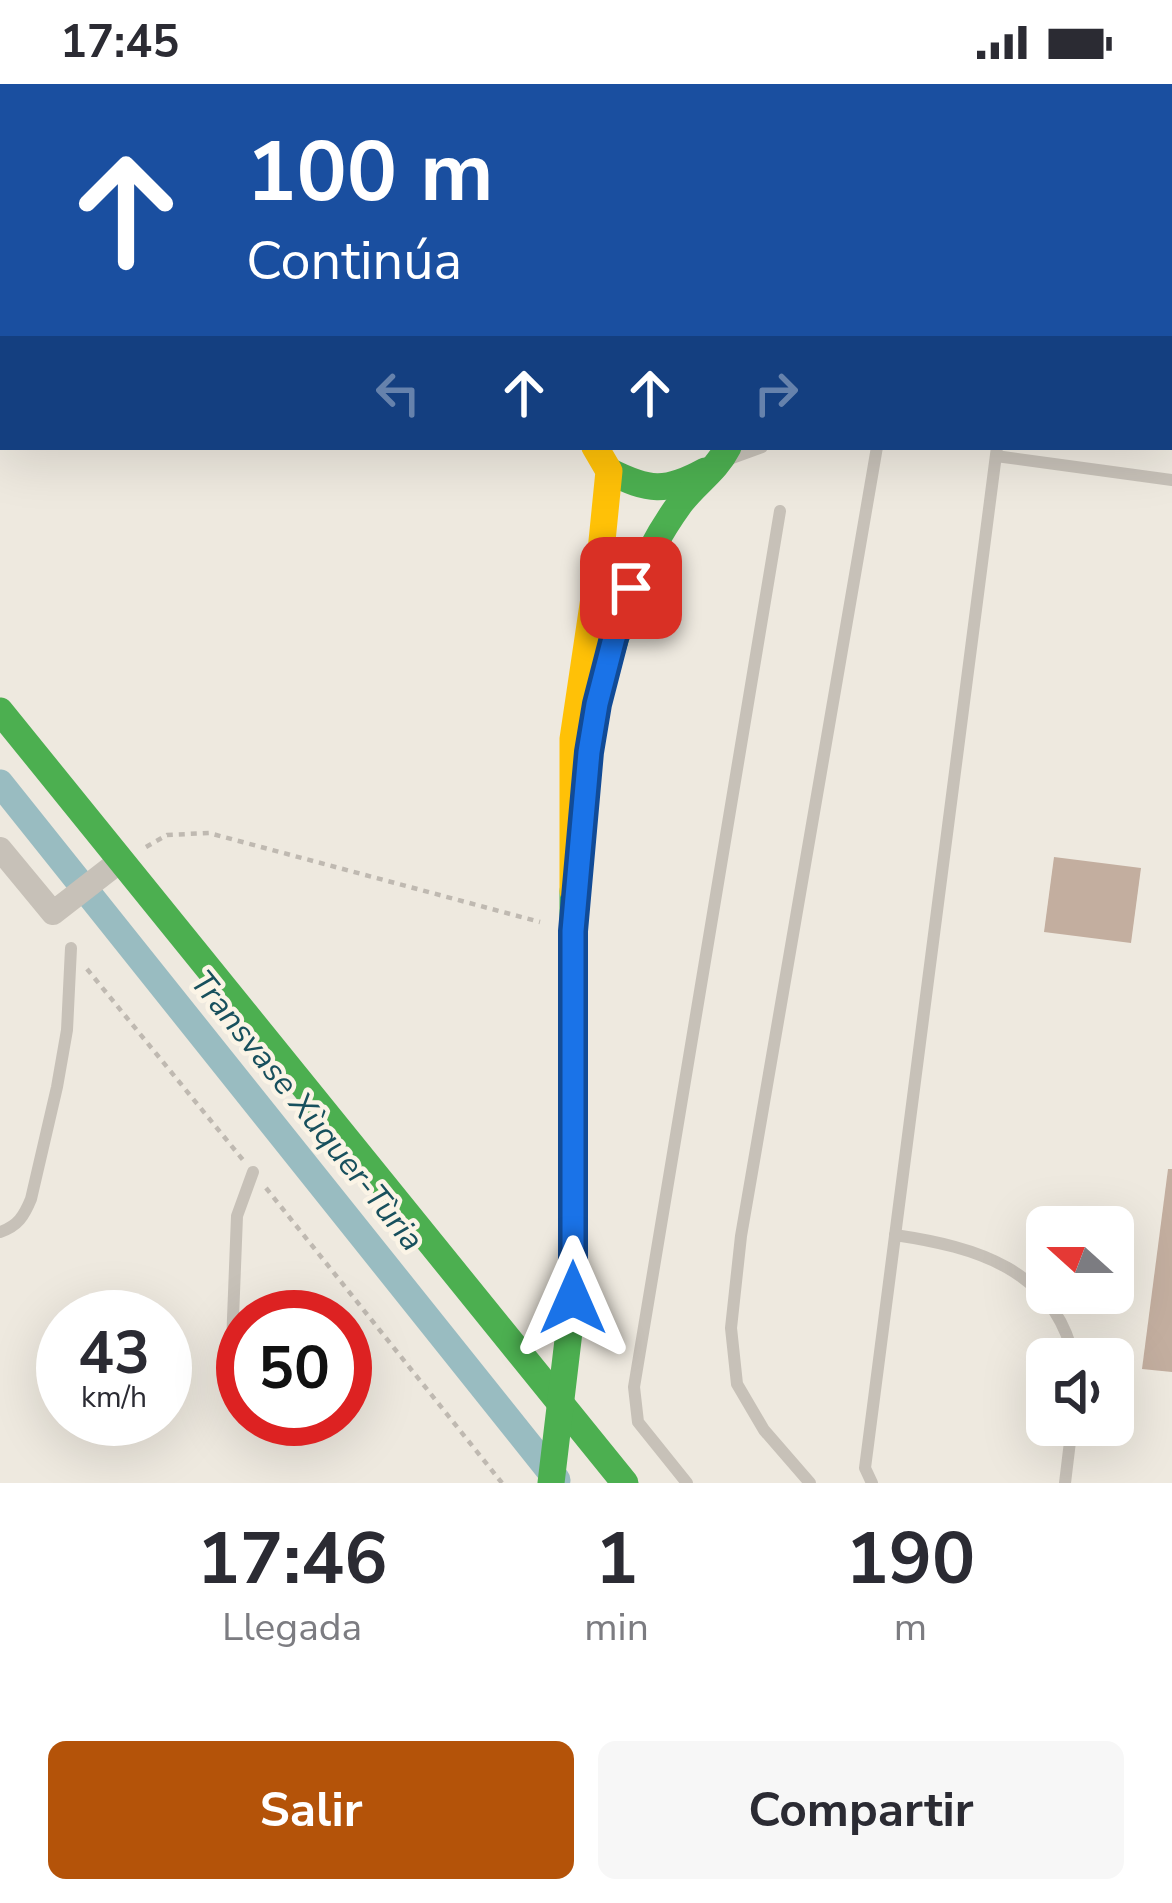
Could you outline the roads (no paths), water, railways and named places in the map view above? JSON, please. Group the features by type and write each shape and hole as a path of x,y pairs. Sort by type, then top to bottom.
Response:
{"main road":[{"path":"602,459 642,489 680,485 725,454"},
{"path":"573,931 589,752 614,638 631,588 656,542 683,500 725,454"},
{"path":"551,1483 573,1298 573,739 601,551 602,459"},
{"path":"0,711 113,866 559,1416 625,1483"}],"street":[{"path":"0,849 53,913 113,866"}],"lane":[{"path":"810,1483 764,1430 737,1384 731,1328 741,1236 876,450"},
{"path":"872,1483 865,1468 996,452 1172,480"},
{"path":"687,1483 638,1422 634,1387 780,511"},
{"path":"0,1232 14,1227 31,1199 67,1030 70,948"},
{"path":"234,1290 237,1216 253,1172"},
{"path":"895,1235 971,1251 1012,1268 1046,1298 1069,1338"},
{"path":"1065,1483 1069,1446"}],"waterway":[{"name":"Transvase Xùquer-Tùria","path":"0,783 557,1480"}]}
